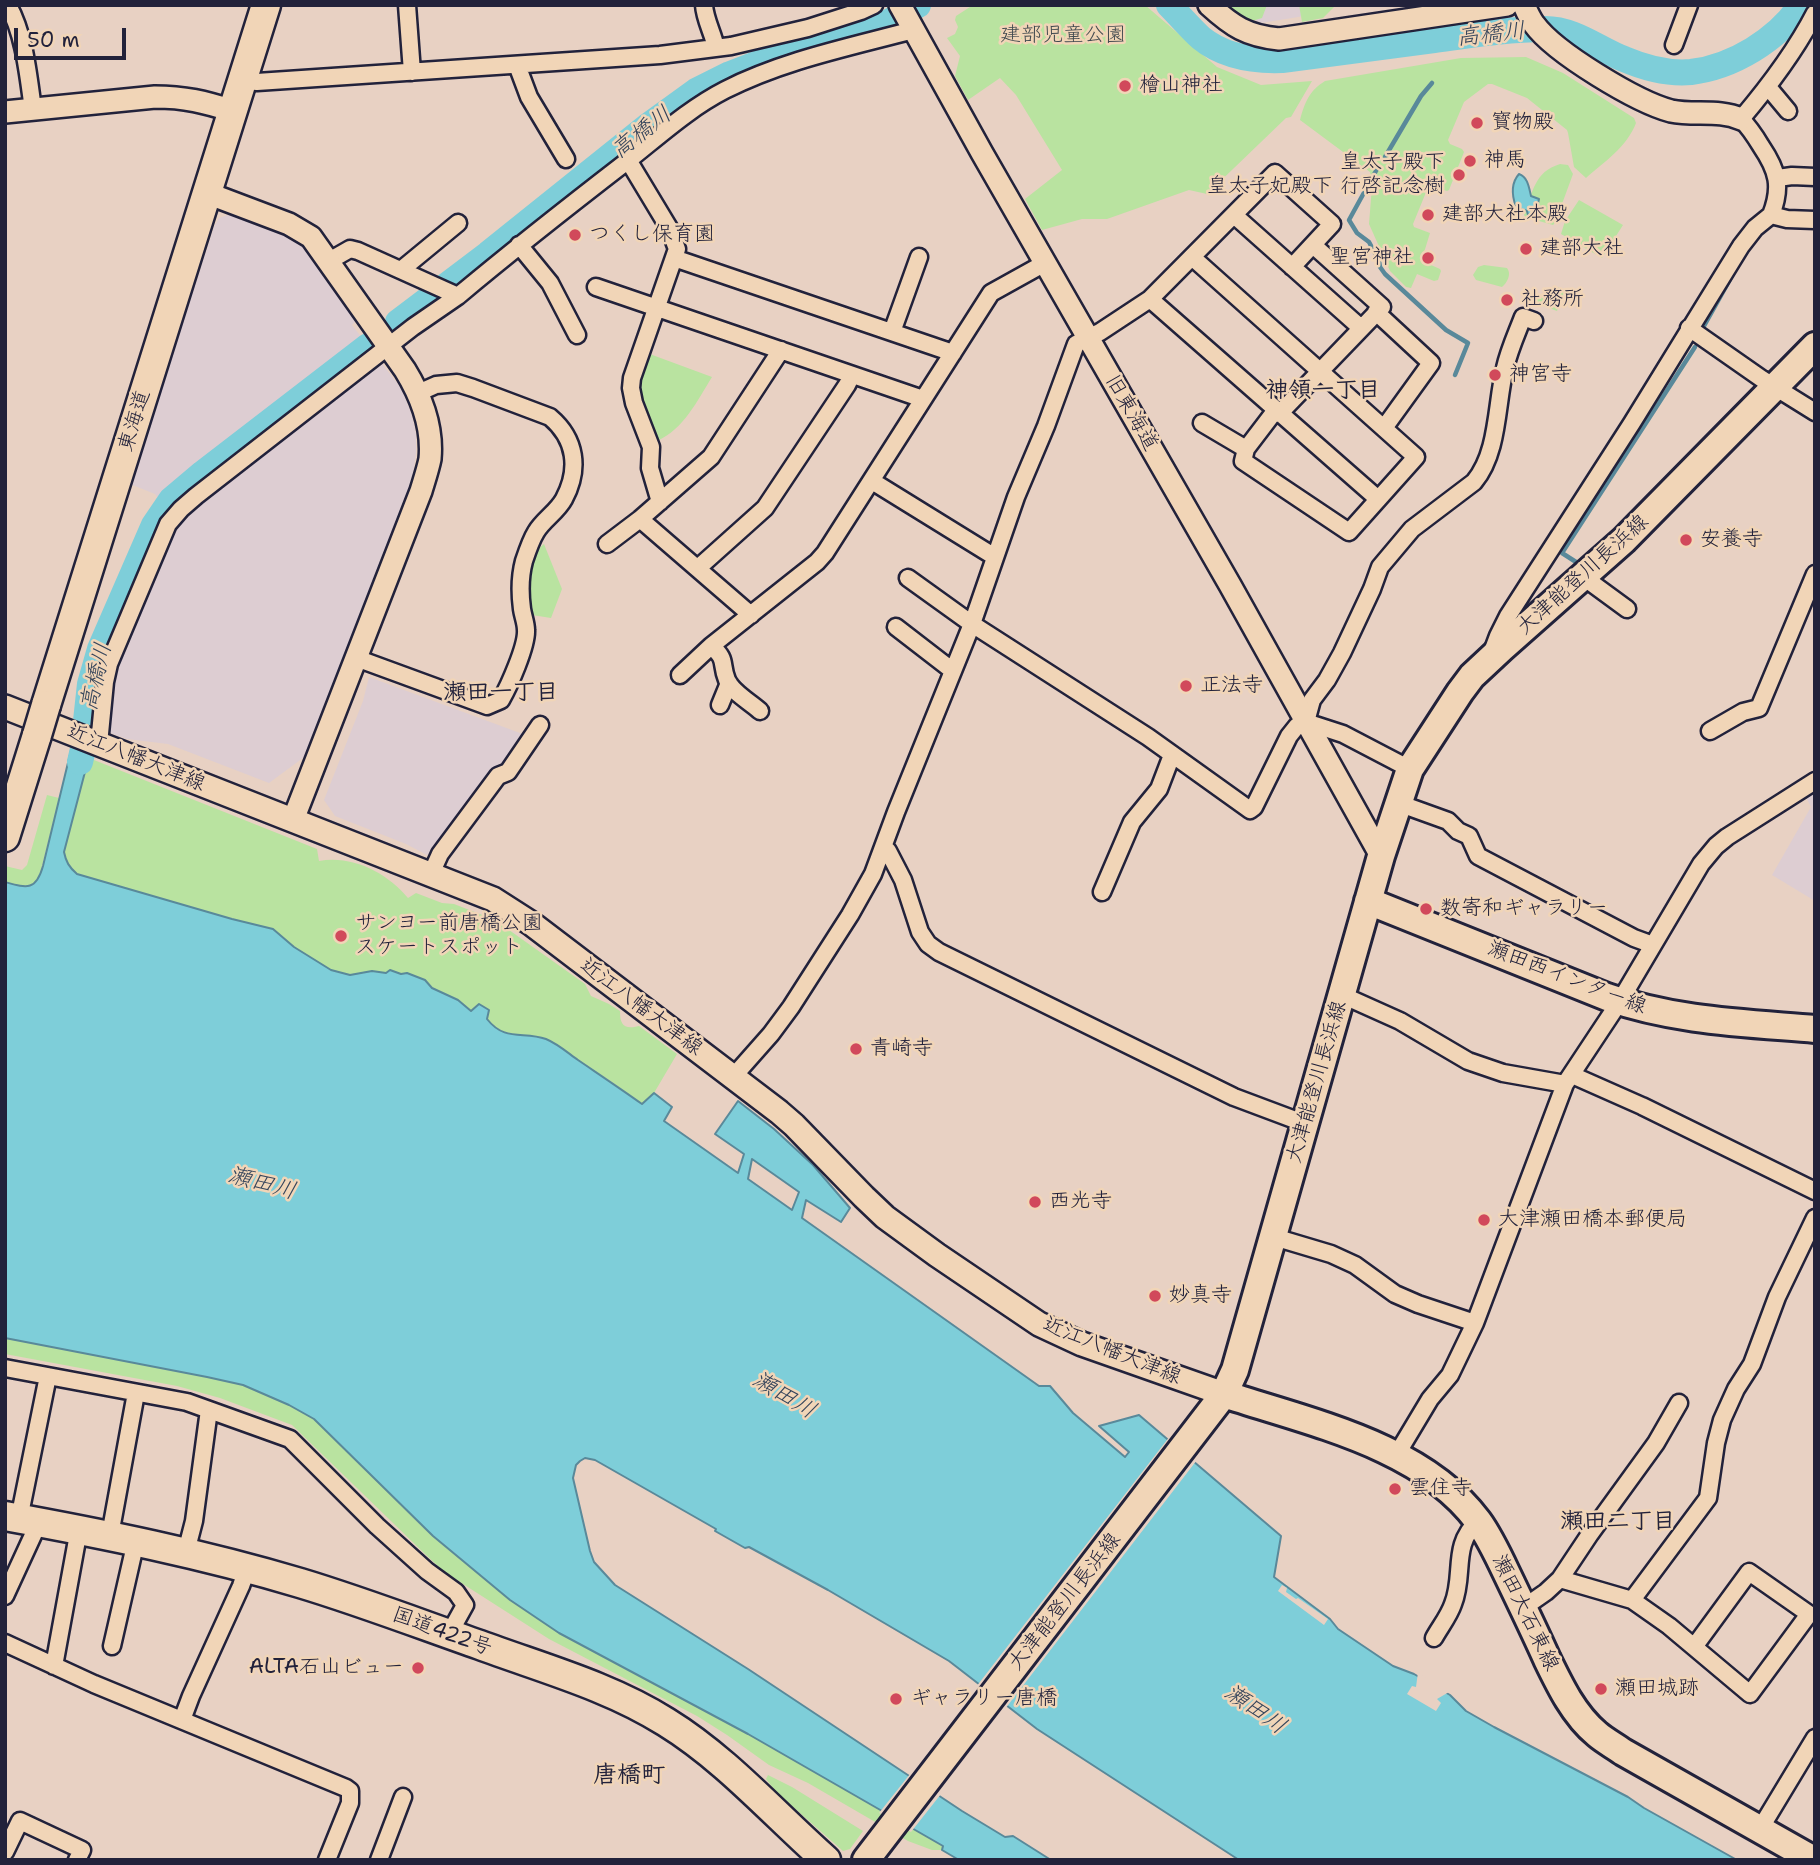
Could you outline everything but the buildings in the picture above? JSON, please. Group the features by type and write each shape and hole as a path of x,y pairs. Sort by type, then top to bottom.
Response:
{"highway":[{"name":"東海道","path":"5,837 266,5"},
{"name":"国道422号","path":"21,1519 186,1552 311,1587 449,1634 621,1698 665,1721 700,1745 826,1860"}],"main road":[{"name":"大津能登川長浜線","path":"867,1858 1217,1404 1235,1370 1381,856 1410,769 1472,676 1624,540 1815,346"},
{"name":"近江八幡大津線","path":"5,707 432,874 509,908 794,1125 885,1217 937,1255 1039,1324 1217,1404"},
{"name":"瀬田西インター線","path":"1368,901 1620,1001 1669,1015 1815,1029"},
{"name":"瀬田大石東線","path":"1217,1404 1374,1445 1422,1470 1445,1488 1478,1521 1497,1554 1555,1676 1569,1700 1597,1735 1814,1860"}],"street":[{"path":"8,5 21,38 33,109"},
{"path":"407,5 412,72"},
{"path":"704,5 716,48"},
{"path":"242,80 257,82 660,55 732,46 861,12 874,5"},
{"path":"1209,5 1242,31 1258,37 1279,39 1507,5"},
{"path":"1674,45 1689,5"},
{"path":"1491,658 1497,636 1508,616 1741,246 1755,228 1771,215 1778,190 1778,178 1772,163 1741,119 1730,114 1682,113 1652,105 1604,78 1555,44 1534,24 1526,10"},
{"path":"88,739 109,664 168,524 181,509 701,103 727,89 908,19"},
{"name":"旧東海道","path":"908,19 1381,856"},
{"path":"1741,119 1768,87 1812,23"},
{"path":"517,65 529,97 566,159"},
{"path":"1768,87 1788,111"},
{"path":"5,112 155,97 196,100 233,111"},
{"path":"628,160 669,228 677,249 632,378 631,388 651,447 650,468 660,502"},
{"path":"733,1077 771,1034 804,987 868,884 972,624 1016,497 1076,344 1100,332 1150,299 1275,173 1332,224 1292,267"},
{"path":"1778,178 1815,177"},
{"path":"207,193 301,230 311,237 418,393 428,425 430,458 421,491 293,820"},
{"path":"1234,215 1361,328"},
{"path":"1771,215 1787,219 1815,220"},
{"path":"401,270 458,223"},
{"path":"519,245 550,283 577,335"},
{"path":"1192,257 1321,370 1416,457 1349,532 1243,461 1246,449 1277,412 1321,370 1382,307 1313,245"},
{"path":"329,261 350,249 358,251 455,294"},
{"path":"892,332 919,257"},
{"path":"674,258 953,353"},
{"path":"680,675 711,646 817,562 872,481 991,293 1045,262"},
{"path":"596,287 923,399"},
{"path":"1150,299 1378,499"},
{"path":"1376,312 1431,363 1384,428"},
{"path":"1306,722 1312,700 1342,653 1380,567 1412,530 1481,474 1496,424 1501,385 1509,354 1523,317 1534,321"},
{"path":"1689,328 1815,412"},
{"path":"607,544 711,457 781,350"},
{"path":"698,568 765,508 848,386 852,375"},
{"path":"356,658 487,706 501,700 525,643 527,630 522,608 521,578 524,560 536,531 563,502 570,484 572,448 560,425 551,417 457,383 436,385 418,393"},
{"path":"1202,423 1246,449"},
{"path":"872,481 995,557"},
{"path":"640,519 751,615"},
{"path":"1710,731 1744,712 1759,708 1815,573"},
{"path":"1583,576 1627,609"},
{"path":"908,578 972,624 1148,737 1250,810 1254,807 1289,736 1297,726 1306,722 1343,734 1410,769"},
{"path":"896,627 953,671"},
{"path":"711,646 721,655 729,683 760,711"},
{"path":"720,705 729,683"},
{"path":"432,874 440,854 498,776 508,772 540,725"},
{"path":"1102,892 1132,822 1159,789 1172,755"},
{"path":"1398,1456 1430,1399 1450,1374 1475,1323 1569,1080 1620,1001 1701,864 1716,846 1815,781"},
{"path":"1398,803 1448,821 1458,831 1469,836 1478,856 1634,938 1653,945"},
{"path":"884,847 903,880 920,932 928,944 939,952 1234,1097 1306,1124"},
{"path":"1342,995 1400,1021 1468,1060 1503,1073 1569,1080 1642,1106 1815,1191"},
{"path":"1632,1600 1709,1499 1716,1443 1722,1420 1735,1389 1752,1364 1777,1297 1815,1218"},
{"path":"1274,1237 1331,1254 1355,1265 1395,1294 1475,1323"},
{"path":"5,1367 187,1402 290,1439 377,1526 427,1571 456,1592 465,1605 449,1634"},
{"path":"5,1596 48,1376"},
{"path":"112,1646 136,1393"},
{"path":"1523,1608 1560,1579 1568,1564 1656,1443 1679,1403"},
{"path":"186,1552 194,1521 209,1410"},
{"path":"1434,1638 1453,1604 1460,1553 1470,1528 1478,1521"},
{"path":"54,1666 79,1529"},
{"path":"182,1720 247,1569"},
{"path":"1560,1579 1632,1600 1751,1694 1809,1614 1749,1572 1694,1647"},
{"path":"5,1643 350,1791 350,1803 327,1860"},
{"path":"1760,1829 1815,1738"},
{"path":"379,1860 404,1797"},
{"path":"5,1852 20,1821 82,1850 77,1860"}],"shaded area":[{"path":"1231,5 1318,5 1317,14 1261,23"},
{"path":"231,214 245,215 296,238 311,250 359,317 352,325 401,388 416,434 413,475 407,493 307,755 269,783 168,744 127,739 105,731 109,675 174,522 155,494 130,484 214,227 219,218"},
{"path":"369,677 528,736 509,765 497,766 435,852 427,855 335,816 324,800 363,701"},
{"path":"1815,788 1815,901 1772,875 1811,807 1805,795"}],"green space":[{"name":"建部児童公園","path":"973,5 1145,5 1217,67 1261,85 1312,81 1291,117 1286,118 1207,194 1189,190 1107,219 1082,219 1042,230 1025,199 1062,170 1016,95 1000,78 968,100 955,76 960,56 947,38 955,34 958,27 956,16"},
{"path":"1218,5 1267,5 1262,18 1245,23"},
{"path":"1299,5 1336,5 1323,18 1302,22"},
{"path":"1526,57 1563,73 1634,118 1636,123 1632,132 1614,154 1586,178 1574,167 1567,130 1527,98 1488,84 1464,102 1448,140 1464,152 1449,190 1429,185 1413,224 1414,227 1430,233 1422,261 1440,269 1438,280 1417,274 1411,288 1406,287 1390,271 1369,224 1372,186 1370,172 1300,120 1308,98 1325,81 1461,58"},
{"path":"1560,164 1568,165 1573,174 1555,223 1553,225 1525,217 1532,191 1540,178"},
{"path":"1579,200 1623,225 1602,258 1561,234 1565,221"},
{"path":"1484,265 1507,268 1508,278 1502,287 1476,280 1473,275 1478,267"},
{"path":"1557,287 1565,290 1557,311 1536,303 1539,294 1552,299"},
{"path":"647,353 712,377 682,422 657,441 637,391 637,381"},
{"path":"544,544 562,589 551,618 532,615 529,597 530,568 533,558"},
{"path":"89,758 317,849 319,861 357,863 380,874 408,898 416,893 495,920 585,984 591,996 620,1011 621,1020 626,1027 639,1026 677,1054 654,1093 642,1104 609,1080 539,1037 522,1037 495,1029 477,1007 471,1011 458,1000 432,988 425,980 390,970 386,973 372,971 350,975 331,970 294,947 273,929 77,874 68,864 64,852"},
{"path":"47,795 59,798 40,874 30,885 5,882 5,866 22,870 27,865"},
{"path":"5,1338 207,1376 243,1385 289,1405 314,1419 433,1536 510,1600 559,1633 748,1734 943,1846 942,1850 932,1850 908,1841 808,1783 769,1765 697,1716 549,1639 463,1584 441,1569 292,1425 220,1398 177,1386 5,1354"},
{"path":"768,1775 863,1831 850,1849 843,1851 776,1792 766,1779"}],"water":[{"path":"1519,174 1526,180 1531,196 1539,199 1533,218 1527,211 1516,207 1513,185"},
{"name":"瀬田川","path":"73,742 91,749 64,852 68,864 77,874 273,929 294,947 331,970 350,975 372,971 386,973 390,970 407,973 425,980 432,988 458,1000 471,1011 479,1004 489,1010 487,1019 501,1031 550,1041 642,1104 654,1093 672,1107 664,1121 738,1173 744,1154 715,1134 738,1101 813,1165 850,1208 841,1222 806,1200 802,1218 1039,1386 1050,1386 1073,1413 1125,1457 1129,1452 1099,1426 1139,1415 1281,1536 1274,1577 1330,1619 1338,1629 1393,1666 1414,1674 1450,1695 1466,1711 1628,1797 1737,1860 1239,1860 1037,1729 949,1661 828,1590 715,1531 716,1529 595,1460 585,1458 580,1461 576,1465 573,1478 590,1551 594,1562 615,1585 748,1669 962,1811 1005,1837 1013,1836 1051,1860 959,1860 942,1850 943,1846 748,1734 559,1633 510,1600 433,1536 314,1419 289,1405 243,1385 5,1338 5,882 30,886 37,880 43,866","holes":["752,1159 799,1192 792,1210 748,1179"]}],"pier":[{"path":"1170,1436 1197,1460 1005,1709 976,1687"},
{"path":"1282,1585 1287,1588 1286,1592 1328,1619 1324,1625 1278,1591"},
{"path":"1418,1672 1449,1692 1437,1699 1441,1703 1436,1711 1407,1694 1412,1686 1416,1687"},
{"path":"910,1774 941,1794 911,1832 879,1813"}],"waterway":[{"name":"高橋川","path":"398,322 696,91 779,55 885,24 918,5"},
{"name":"高橋川","path":"1169,5 1210,44 1229,53 1261,60 1282,60 1490,33 1545,29 1566,32 1640,65 1682,72 1707,69 1753,50 1780,30 1801,5"},
{"path":"1385,157 1421,96 1432,83"},
{"path":"1377,169 1349,220 1357,233 1369,242 1385,274 1446,330 1468,343 1455,375"},
{"path":"1704,326 1733,274"},
{"name":"高橋川","path":"80,762 90,684 100,649 154,525 171,500 368,346"},
{"path":"1576,562 1562,553 1695,347"}],"place":[{"name":"檜山神社","path":"1125,86"},
{"name":"寳物殿","path":"1477,123"},
{"name":"神馬","path":"1470,161"},
{"name":"皇太子殿下 皇太子妃殿下 行啓記念樹","path":"1459,175"},
{"name":"建部大社本殿","path":"1428,215"},
{"name":"つくし保育園","path":"575,235"},
{"name":"建部大社","path":"1526,249"},
{"name":"聖宮神社","path":"1428,258"},
{"name":"社務所","path":"1507,300"},
{"name":"神宮寺","path":"1495,375"},
{"name":"安養寺","path":"1686,540"},
{"name":"正法寺","path":"1186,686"},
{"name":"数寄和ギャラリー","path":"1426,909"},
{"name":"サンヨー前唐橋公園 スケートスポット","path":"341,936"},
{"name":"青崎寺","path":"856,1049"},
{"name":"西光寺","path":"1035,1202"},
{"name":"大津瀬田橋本郵便局","path":"1484,1220"},
{"name":"妙真寺","path":"1155,1296"},
{"name":"雲住寺","path":"1395,1489"},
{"name":"ALTA石山ビュー","path":"418,1668"},
{"name":"瀬田城跡","path":"1601,1689"},
{"name":"ギャラリー唐橋","path":"896,1699"}],"district":[{"name":"神領一丁目","path":"1323,391"},
{"name":"瀬田一丁目","path":"501,693"},
{"name":"瀬田二丁目","path":"1618,1522"},
{"name":"唐橋町","path":"629,1776"}]}
